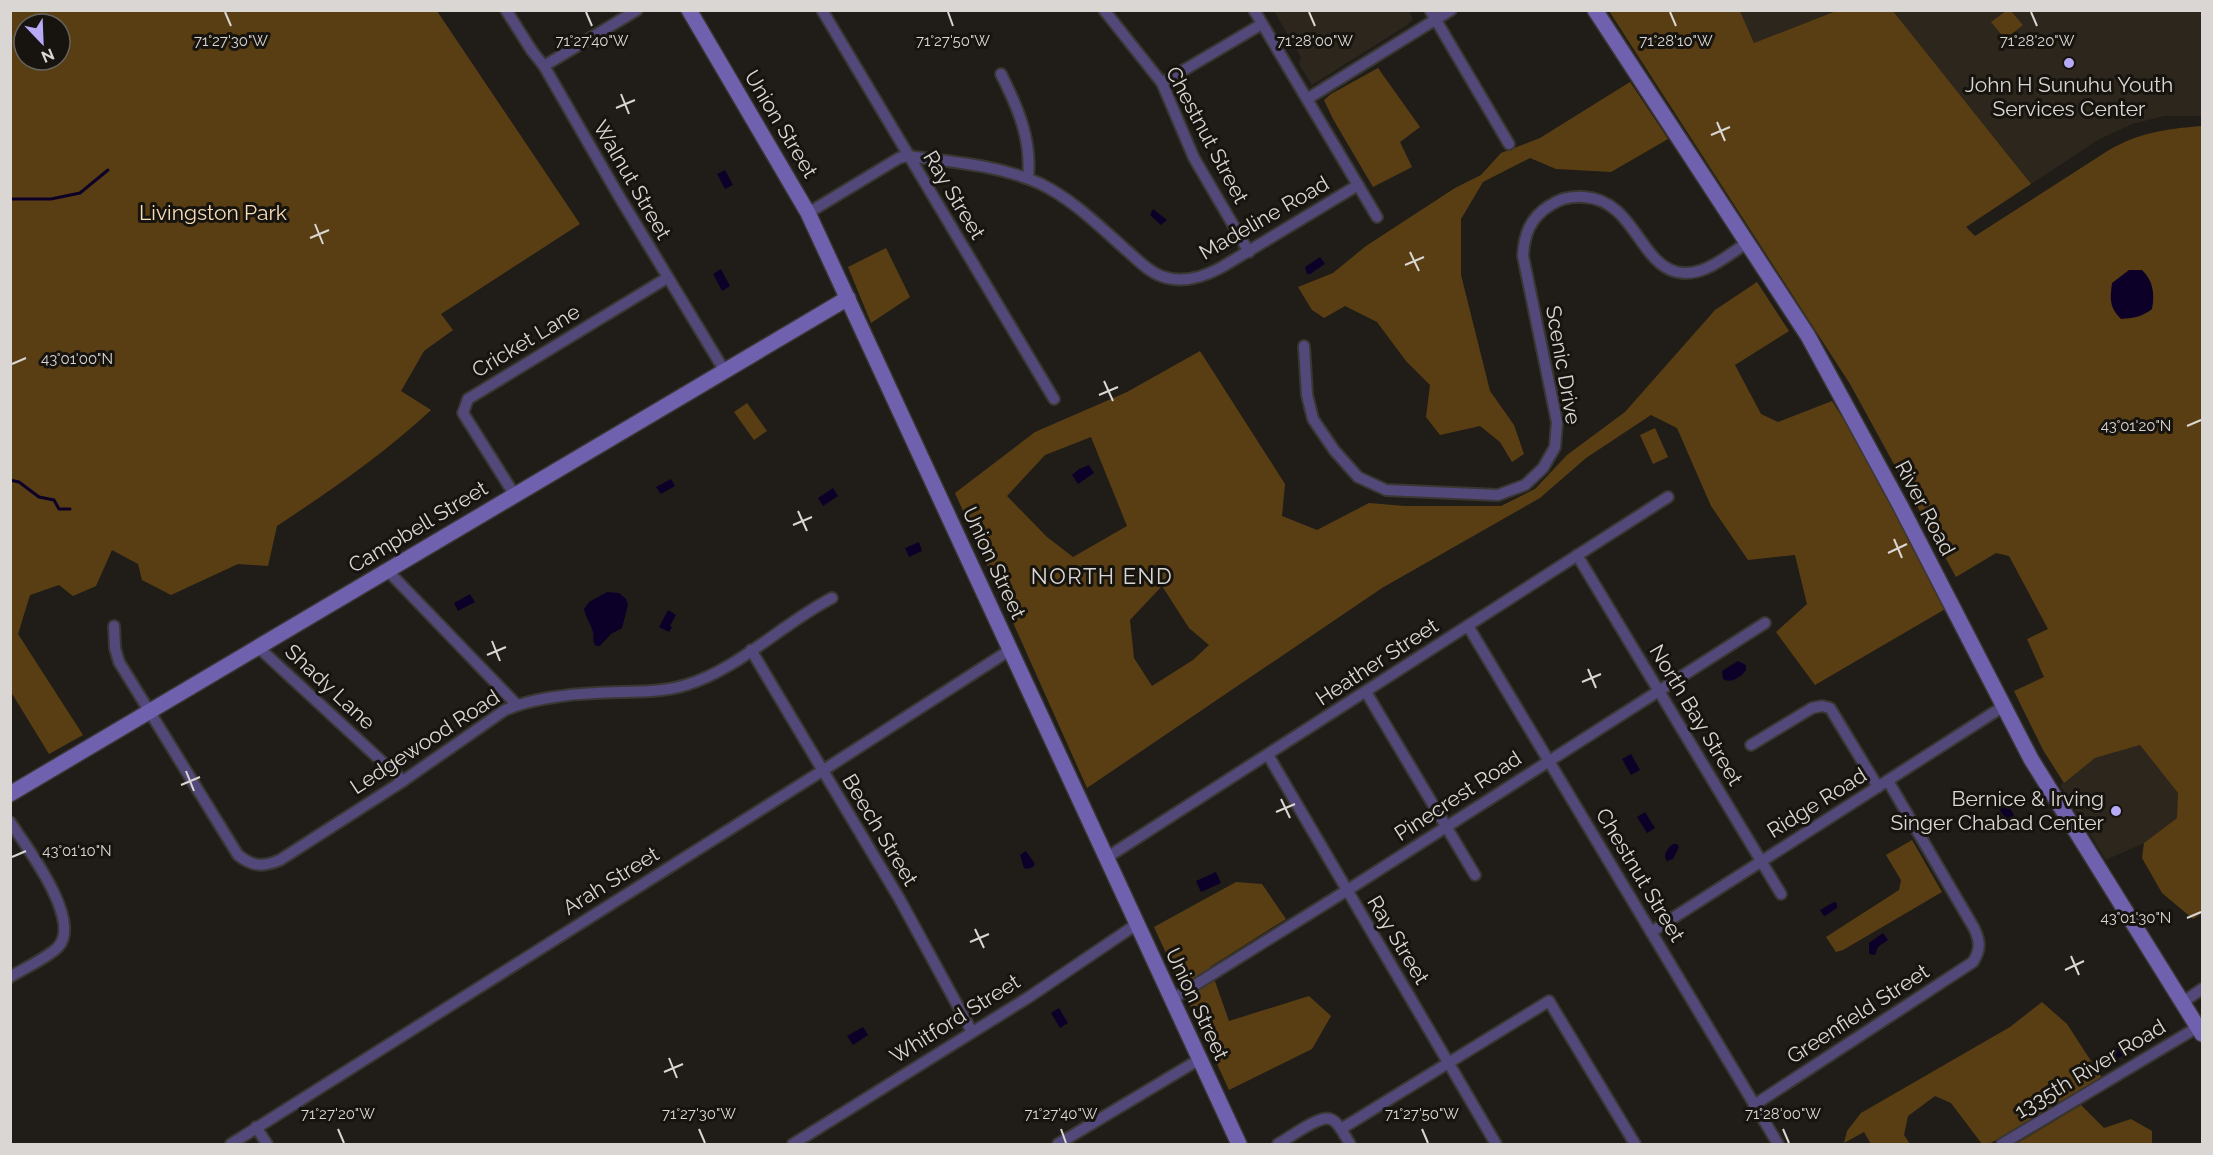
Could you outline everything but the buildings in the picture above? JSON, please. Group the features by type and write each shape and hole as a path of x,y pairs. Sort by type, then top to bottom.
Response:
{"street":[{"name":"Walnut Street","path":"506,10 544,66 667,278 724,370"},
{"path":"544,66 637,10"},
{"name":"Union Street","path":"689,10 808,213 1239,1144"},
{"name":"Ray Street","path":"822,10 1054,399"},
{"name":"Chestnut Street","path":"1104,10 1162,83 1194,158 1249,252"},
{"path":"1254,10 1377,217"},
{"path":"1307,99 1433,15 1451,10"},
{"name":"River Road","path":"1595,10 1808,336 2040,774 2200,1030"},
{"path":"1433,15 1509,144"},
{"path":"1162,83 1262,24"},
{"path":"1001,74 1022,121 1029,154 1028,178"},
{"path":"808,213 892,161 908,156"},
{"name":"Madeline Road","path":"908,156 973,164 1008,171 1028,178 1062,195 1143,265 1161,277 1172,279 1196,279 1212,273 1358,185"},
{"name":"Scenic Drive","path":"1304,346 1306,395 1313,419 1334,450 1358,477 1386,490 1498,495 1525,485 1544,468 1555,447 1557,422 1523,256 1526,234 1535,217 1553,203 1563,199 1575,197 1600,200 1620,213 1664,267 1676,272 1696,272 1708,268 1747,243"},
{"name":"Cricket Lane","path":"514,494 464,413 468,399 667,278"},
{"name":"Campbell Street","path":"10,794 848,298"},
{"name":"Heather Street","path":"1106,858 1668,497"},
{"name":"North Bay Street","path":"1577,555 1781,894"},
{"path":"387,570 517,705"},
{"name":"Ledgewood Road","path":"114,626 115,648 119,662 238,855 258,866 280,860 403,781 494,716 517,705 571,696 650,691 684,686 705,678 751,650 810,609 832,598"},
{"name":"Pinecrest Road","path":"1172,1000 1765,623"},
{"name":"Chestnut Street","path":"1468,626 1778,1144"},
{"name":"Shady Lane","path":"258,647 403,781"},
{"name":"Beech Street","path":"751,650 899,898 972,1032"},
{"name":"Arah Street","path":"231,1144 1010,650"},
{"path":"1366,692 1475,875"},
{"path":"1751,745 1812,708 1822,706 1830,708 1878,787"},
{"name":"Ridge Road","path":"1651,932 2004,706"},
{"name":"Ray Street","path":"1268,755 1496,1144"},
{"name":"Greenfield Street","path":"1754,1105 1973,962 1979,951 1979,939 1974,928 1888,781"},
{"path":"10,822 60,905 65,927 64,938 58,947 10,977"},
{"name":"Whitford Street","path":"792,1144 972,1032 1137,924"},
{"path":"2182,1002 2202,989"},
{"path":"1341,1129 1549,1001 1635,1144"},
{"name":"1335th River Road","path":"2002,1144 2200,1030"},
{"path":"1058,1144 1200,1059"},
{"path":"1278,1144 1317,1121 1327,1118 1334,1120 1350,1144"},
{"path":"256,1127 267,1144"}],"shaded area":[{"path":"1274,11 1409,11 1413,19 1312,85 1299,64 1301,57"},
{"path":"1740,11 1836,11 1754,43"},
{"name":"John H Sunuhu Youth Services Center","path":"1893,11 2202,11 2202,116 2164,116 2132,124 2098,140 2031,184"},
{"path":"725,170 733,185 725,189 717,174"},
{"path":"1153,209 1167,220 1161,225 1150,215"},
{"path":"1320,257 1325,264 1307,274 1305,267"},
{"path":"721,269 730,286 722,291 713,274"},
{"path":"2129,270 2142,270 2149,278 2153,293 2152,309 2137,317 2121,319 2114,311 2111,302 2112,283"},
{"path":"1089,465 1094,473 1078,484 1072,475"},
{"path":"671,479 675,486 661,494 656,487"},
{"path":"833,488 838,496 823,506 818,498"},
{"path":"919,542 922,551 909,557 905,548"},
{"path":"607,592 619,593 626,599 628,605 622,628 611,634 600,646 596,646 584,609 589,602"},
{"path":"470,594 475,602 458,611 454,603"},
{"path":"668,610 676,615 669,632 659,627"},
{"path":"1738,661 1746,665 1744,673 1732,680 1723,679 1722,671"},
{"path":"2140,745 2178,793 2177,818 2144,843 2106,860 2060,785 2095,758"},
{"path":"1631,754 1640,770 1631,775 1622,759"},
{"path":"2005,800 2014,815 2011,819 2006,820 1997,805"},
{"path":"1645,812 1655,828 1647,833 1637,817"},
{"path":"1973,812 1983,828 1975,833 1965,817"},
{"path":"1673,844 1679,847 1673,859 1667,861 1666,852"},
{"path":"1026,851 1035,864 1027,869 1024,868 1020,855"},
{"path":"1216,872 1221,883 1201,892 1196,881"},
{"path":"1834,902 1837,903 1837,908 1823,915 1820,910"},
{"path":"1883,933 1888,940 1878,947 1875,955 1869,954 1869,943"},
{"path":"1059,1008 1068,1023 1060,1028 1051,1013"},
{"path":"863,1027 868,1035 853,1045 847,1036"},
{"path":"2120,1046 2125,1054 2109,1064 2104,1056"}],"green space":[{"name":"Livingston Park","path":"10,11 437,11 580,224 441,314 453,330 424,351 401,391 431,410 376,457 277,526 268,566 238,564 171,595 142,580 138,564 112,550 96,586 73,596 59,585 30,595 18,634 83,735 49,754 11,692"},
{"path":"1609,11 1740,11 1754,43 1836,11 1893,11 2031,184 1966,227 1975,236 2121,144 2154,132 2202,126 2202,913 2193,919 2162,893 2142,858 2144,843 2177,818 2178,793 2140,745 2095,758 2064,783 2043,750 2014,691 2044,677 2027,639 2048,629 2009,556 1996,553 1956,577 1850,384"},
{"path":"2006,11 2011,11 2023,25 2005,39 1991,22"},
{"path":"1378,68 1420,127 1400,142 1412,167 1373,187 1324,100"},
{"path":"1630,82 1668,139 1611,172 1556,169 1530,158 1483,182 1461,219 1461,275 1490,391 1514,425 1524,454 1512,462 1500,442 1480,426 1440,435 1426,417 1430,385 1406,361 1377,322 1345,306 1324,318 1312,310 1298,287 1333,273 1366,246 1455,188 1481,175 1501,153 1540,138"},
{"path":"886,248 910,297 871,323 848,267"},
{"path":"1757,282 1789,331 1735,365 1761,414 1778,422 1832,401 1865,454 1947,608 1815,685 1776,632 1807,604 1795,555 1748,560 1711,506 1677,428 1651,415 1586,458 1540,498 1382,588 1087,788 955,493 1035,432 1127,392 1200,351 1285,484 1282,516 1317,530 1369,503 1405,506 1501,506 1535,489 1567,455 1625,412 1715,310","holes":["1091,437 1127,526 1073,557 1047,537 1007,496 1045,455","1162,586 1189,628 1209,645 1193,660 1152,686 1134,658 1130,620"]},
{"path":"747,403 767,431 754,440 734,412"},
{"path":"1655,428 1668,457 1653,464 1640,435"},
{"path":"1912,840 1942,892 1836,952 1826,937 1899,890 1901,880 1886,855"},
{"path":"1236,882 1262,884 1286,919 1210,967 1229,1021 1309,996 1331,1016 1312,1049 1229,1090 1154,927"},
{"path":"2042,1002 2067,1024 2104,1081 1989,1144 1982,1144 1951,1103 1935,1096 1908,1116 1904,1135 1910,1144 1871,1144 1864,1132 1844,1143 1847,1131 1861,1113 2010,1027"},
{"path":"2081,1105 2104,1128 2131,1119 2152,1131 2152,1144 2016,1144"}],"waterway":[{"path":"10,199 51,199 80,193 108,170"},
{"path":"10,480 19,482 39,497 54,500 59,509 70,509"}],"place":[{"name":"John H Sunuhu Youth Services Center","path":"2069,63"},
{"name":"Bernice & Irving Singer Chabad Center","path":"2116,811"}],"district":[{"name":"NORTH END","path":"1102,576"}]}
